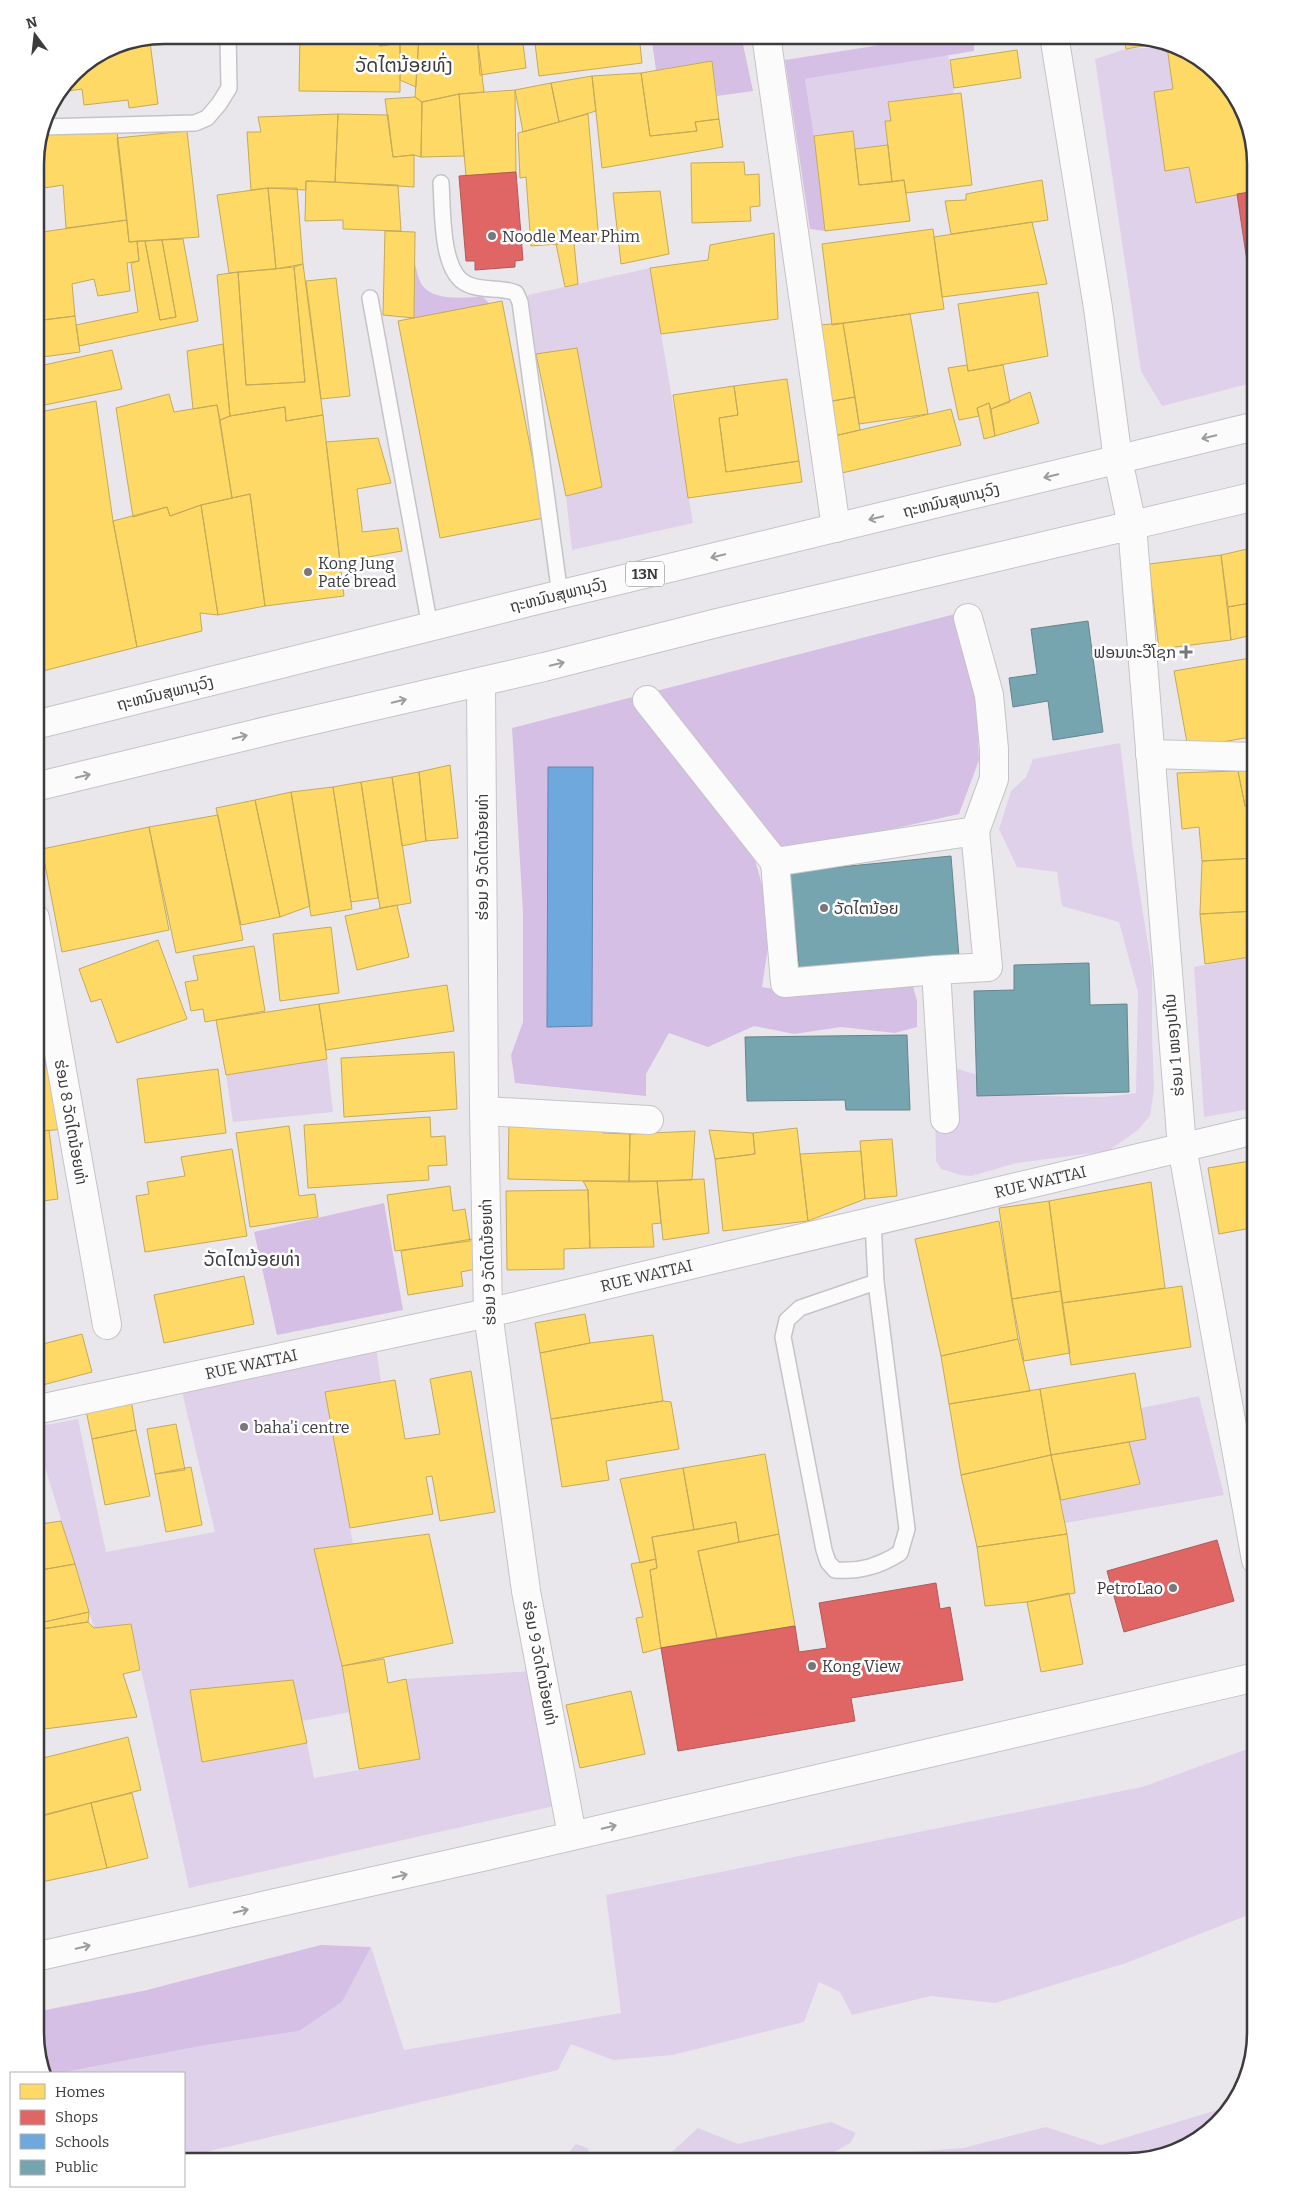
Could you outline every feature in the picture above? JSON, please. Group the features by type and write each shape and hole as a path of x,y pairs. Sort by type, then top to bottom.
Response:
{"main road":[{"path":"767,44 836,528"},
{"name":"ຮ່ອມ 1 ໜອງປາໃນ","path":"1055,44 1098,308 1118,460 1132,525 1182,1147 1247,1510"},
{"name":"ຖະຫນົນສຸພານຸວົງ","path":"44,723 1247,428"},
{"path":"44,785 1247,498"},
{"path":"647,700 775,862 785,984 988,967 975,831 994,779 994,749 989,695 968,618"},
{"name":"ຮ່ອມ 9 ວັດໄຕນ້ອຍທ່າ","path":"481,682 484,1110 488,1313 526,1591 572,1835"},
{"path":"1150,754 1247,757"},
{"path":"775,862 975,831"},
{"name":"ຮ່ອມ 8 ວັດໄຕນ້ອຍທ່າ","path":"44,969 107,1325"},
{"path":"936,970 945,1119"},
{"path":"484,1110 649,1120"},
{"name":"RUE WATTAI","path":"44,1408 488,1313 1247,1132"},
{"path":"44,1955 1247,1679"}],"lane":[{"path":"50,127 195,122 207,118 229,88 228,44"},
{"path":"441,183 447,253 453,270 465,284 485,290 506,289 516,293 520,302 560,595"},
{"path":"370,298 430,627"},
{"path":"872,1221 876,1282 907,1529 900,1553 883,1564 851,1571 835,1570 828,1562 824,1550 783,1337 787,1320 800,1308 876,1282"}],"shaded area":[{"path":"652,44 743,44 753,91 717,96 712,61 656,70"},
{"path":"887,44 974,44 974,51 805,79 825,231 810,229 785,60"},
{"path":"1156,48 1168,51 1173,89 1154,93 1165,170 1189,167 1196,202 1237,194 1247,261 1247,384 1162,406 1141,371 1095,59 1126,49"},
{"path":"948,55 954,88 953,95 888,102 891,121 885,122 888,145 855,149 814,136 805,79"},
{"path":"414,262 422,285 434,294 459,298 483,297 490,304 414,318"},
{"path":"650,268 693,523 572,550 566,496 602,486 577,348 536,354 528,295"},
{"path":"955,614 975,679 979,760 959,814 852,838 753,853 772,920 762,987 796,993 843,993 881,978 910,975 917,1001 917,1027 895,1033 841,1027 794,1034 754,1026 708,1047 669,1033 646,1074 646,1096 515,1083 511,1055 523,1022 523,912 512,728"},
{"path":"1120,743 1133,850 1152,969 1154,1089 1150,1116 1138,1130 1108,1151 1017,1163 971,1176 941,1169 936,1161 935,1106 958,1069 975,1074 985,1084 1039,1096 1104,1097 1136,1093 1138,992 1119,922 1062,906 1057,872 1017,867 999,829 1011,791 1026,777 1033,759"},
{"path":"1247,958 1247,1110 1204,1117 1194,967"},
{"path":"327,1059 333,1112 233,1122 226,1075"},
{"path":"384,1203 403,1310 277,1335 254,1232"},
{"path":"376,1346 381,1382 325,1393 353,1544 315,1549 342,1666 350,1712 302,1721 292,1680 190,1690 202,1762 307,1743 314,1778 420,1759 406,1679 531,1671 559,1805 189,1888 131,1624 94,1628 44,1464 44,1425 78,1419 106,1552 215,1532 181,1387"},
{"path":"1199,1396 1224,1495 1065,1523 1061,1500 1139,1484 1129,1442 1146,1438 1141,1408"},
{"path":"1247,1749 1247,1916 1126,1963 995,2003 931,1996 852,2015 840,1992 819,1982 804,2022 673,2055 613,2060 571,2044 558,2070 201,2153 185,2153 185,2072 65,2072 206,2045 299,2031 342,2002 371,1947 404,2050 621,2013 606,1895 1142,1787"},
{"path":"321,1945 371,1947 342,2002 299,2031 206,2045 65,2072 50,2072 45,2049 44,2010 143,1991"},
{"path":"1219,2109 1194,2133 1166,2147 1150,2151 1135,2153 898,2153 963,2148 1046,2127 1101,2145"},
{"path":"831,2122 856,2133 850,2143 833,2153 671,2153 698,2128 738,2144"},
{"path":"576,2144 588,2148 589,2153 568,2153"}],"building: Homes":[{"path":"300,44 380,44 380,46 400,44 400,92 299,91"},
{"path":"400,44 418,44 416,87 400,80"},
{"path":"418,44 478,44 484,92 459,94 422,102 415,97"},
{"path":"478,44 523,44 526,68 480,75"},
{"path":"535,44 640,44 642,63 539,76"},
{"path":"1125,44 1146,45 1126,49"},
{"path":"150,45 158,104 129,108 128,100 84,105 82,89 69,91 79,79 97,64 111,56 133,48"},
{"path":"1017,50 1021,78 954,88 950,60"},
{"path":"1168,51 1194,64 1227,97 1241,125 1245,141 1247,193 1196,203 1189,167 1165,171 1154,92 1173,89"},
{"path":"712,61 719,119 695,122 697,131 650,136 641,73"},
{"path":"641,73 650,136 697,131 695,122 719,119 723,147 602,168 592,76"},
{"path":"592,76 596,111 559,122 551,83"},
{"path":"551,83 559,122 523,132 515,90"},
{"path":"515,90 516,172 466,176 459,94"},
{"path":"961,93 972,185 906,193 904,180 892,182 885,121 891,121 888,102"},
{"path":"459,94 464,156 421,157 422,102"},
{"path":"415,97 422,102 421,157 414,155 393,157 385,99"},
{"path":"338,114 388,115 393,157 414,155 414,187 335,182"},
{"path":"338,114 335,182 306,181 306,190 268,188 251,190 247,132 261,132 258,117"},
{"path":"588,114 599,241 531,246 526,177 520,178 518,133"},
{"path":"117,131 127,220 66,228 63,185 44,188 44,156 48,135"},
{"path":"187,131 199,237 129,242 117,138"},
{"path":"853,131 859,185 904,180 910,221 825,231 814,136"},
{"path":"888,145 892,182 859,185 855,149"},
{"path":"744,162 745,175 759,174 760,206 750,207 751,221 692,223 691,163"},
{"path":"1042,180 1048,220 951,234 945,201 966,200 966,194"},
{"path":"306,181 398,185 401,231 343,229 343,220 305,221"},
{"path":"268,188 297,188 303,264 276,269"},
{"path":"268,188 276,269 229,273 217,195"},
{"path":"660,191 669,254 621,264 613,193"},
{"path":"127,220 129,242 137,241 139,261 127,263 130,291 98,296 94,279 72,284 75,316 44,320 44,232"},
{"path":"1032,222 1047,284 942,297 934,237"},
{"path":"933,229 944,309 832,325 822,244"},
{"path":"385,231 415,232 414,318 383,315"},
{"path":"774,233 778,319 661,334 650,268 708,260 710,245"},
{"path":"183,239 198,321 79,346 76,325 138,312 131,263 139,261 137,241 145,241 160,320 176,317 162,240"},
{"path":"162,240 176,317 160,320 145,241"},
{"path":"574,243 578,284 565,287 556,244"},
{"path":"303,264 323,415 286,421 285,407 230,416 217,275 238,272 246,385 305,382 294,267"},
{"path":"294,267 305,382 246,385 238,272"},
{"path":"336,278 350,396 321,399 306,281"},
{"path":"1038,292 1048,356 968,371 958,304"},
{"path":"502,301 544,518 440,538 398,321"},
{"path":"910,314 928,414 859,424 843,323"},
{"path":"75,316 80,352 44,357 44,320"},
{"path":"843,323 855,397 827,402 820,325"},
{"path":"223,344 230,416 220,420 217,405 193,409 187,351"},
{"path":"577,348 602,487 566,496 536,354"},
{"path":"112,350 122,389 44,405 44,365"},
{"path":"967,365 968,371 1003,365 1010,402 991,409 989,403 977,408 979,416 959,420 948,368"},
{"path":"787,379 799,461 726,472 719,418 738,415 734,386"},
{"path":"734,386 738,415 719,418 726,472 799,461 802,482 688,498 673,395"},
{"path":"1030,392 1039,423 995,436 991,409"},
{"path":"169,394 174,412 217,405 232,498 201,505 170,516 167,507 133,517 116,408"},
{"path":"855,397 860,430 834,436 827,402"},
{"path":"96,401 113,521 137,647 44,671 44,411"},
{"path":"989,403 995,436 984,439 977,408"},
{"path":"285,407 286,421 323,415 344,596 265,606 250,494 232,498 220,420 230,416"},
{"path":"951,409 961,445 842,473 834,436"},
{"path":"378,438 391,483 357,489 362,532 398,528 402,551 340,562 326,442"},
{"path":"250,494 265,606 218,615 201,505"},
{"path":"201,505 218,615 200,613 202,631 137,647 113,521 167,507 170,516"},
{"path":"1247,549 1247,604 1228,607 1221,555"},
{"path":"1221,555 1231,640 1159,649 1149,564"},
{"path":"1247,604 1247,636 1231,640 1228,607"},
{"path":"1247,659 1247,738 1188,748 1174,671"},
{"path":"450,765 458,838 426,841 419,772"},
{"path":"1247,770 1247,806 1245,806 1238,771"},
{"path":"1238,771 1245,806 1247,806 1247,858 1202,861 1199,827 1182,829 1177,773"},
{"path":"419,772 426,841 402,846 392,777"},
{"path":"392,777 411,903 380,908 361,782"},
{"path":"361,782 378,898 351,902 333,787"},
{"path":"333,787 352,909 311,916 291,792"},
{"path":"291,792 310,906 280,917 255,800"},
{"path":"255,800 280,917 241,925 216,808"},
{"path":"218,815 243,940 176,953 149,827"},
{"path":"149,827 169,930 62,952 44,859 44,849"},
{"path":"1247,858 1247,911 1200,914 1202,861"},
{"path":"397,905 409,957 357,970 345,916"},
{"path":"1247,911 1247,957 1205,964 1200,914"},
{"path":"331,927 339,993 280,1001 273,934"},
{"path":"158,940 187,1019 117,1043 101,999 91,1002 79,969"},
{"path":"254,946 265,1011 205,1022 203,1009 191,1011 185,982 198,980 193,956"},
{"path":"447,985 454,1031 326,1050 319,1004"},
{"path":"319,1004 327,1059 226,1075 216,1020"},
{"path":"454,1052 457,1109 344,1117 341,1058"},
{"path":"45,1061 63,1129 44,1131"},
{"path":"218,1069 226,1133 145,1143 137,1079"},
{"path":"430,1117 431,1137 445,1136 447,1165 428,1166 429,1180 308,1188 304,1125"},
{"path":"509,1121 598,1123 603,1133 630,1134 629,1182 508,1179"},
{"path":"289,1126 299,1196 315,1194 318,1217 250,1227 236,1133"},
{"path":"797,1128 808,1221 723,1231 715,1159 755,1154 753,1133"},
{"path":"49,1130 58,1199 44,1201 44,1131"},
{"path":"709,1130 753,1133 755,1154 715,1159"},
{"path":"695,1131 692,1180 629,1182 630,1134"},
{"path":"892,1139 897,1196 865,1199 860,1141"},
{"path":"232,1149 247,1236 145,1252 136,1196 149,1194 147,1182 185,1176 181,1157"},
{"path":"861,1151 865,1199 808,1221 800,1154"},
{"path":"1247,1162 1247,1229 1219,1234 1208,1168"},
{"path":"704,1179 709,1233 663,1240 657,1181"},
{"path":"583,1181 657,1181 661,1223 652,1224 654,1247 590,1248 588,1190"},
{"path":"1151,1182 1165,1288 1062,1303 1049,1201"},
{"path":"450,1186 453,1211 465,1209 470,1241 395,1251 387,1195"},
{"path":"588,1190 590,1248 564,1249 564,1269 507,1270 506,1191"},
{"path":"1049,1201 1061,1291 1012,1299 999,1208"},
{"path":"999,1221 1018,1339 941,1356 915,1239"},
{"path":"472,1239 476,1269 461,1272 463,1286 408,1295 401,1251"},
{"path":"244,1276 254,1324 164,1343 154,1295"},
{"path":"1182,1286 1191,1347 1071,1365 1062,1303"},
{"path":"1061,1291 1070,1353 1024,1361 1012,1299"},
{"path":"585,1314 590,1343 540,1353 535,1323"},
{"path":"82,1334 92,1372 44,1385 44,1344"},
{"path":"653,1335 663,1401 551,1419 540,1353 590,1343"},
{"path":"1018,1339 1030,1391 949,1404 941,1356"},
{"path":"471,1371 495,1512 440,1521 432,1476 426,1477 433,1514 350,1528 325,1392 395,1380 405,1439 440,1434 430,1379"},
{"path":"1135,1373 1146,1439 1051,1455 1040,1389"},
{"path":"1040,1389 1051,1455 961,1475 949,1404"},
{"path":"130,1393 136,1430 92,1439 84,1401"},
{"path":"663,1401 671,1402 679,1449 606,1461 609,1480 562,1487 551,1419"},
{"path":"176,1424 185,1470 155,1474 147,1429"},
{"path":"136,1430 150,1496 105,1505 92,1439"},
{"path":"1129,1442 1140,1484 1061,1500 1051,1455"},
{"path":"765,1454 779,1534 739,1542 736,1522 694,1530 683,1468"},
{"path":"1051,1455 1067,1534 977,1547 961,1475"},
{"path":"191,1467 202,1525 166,1532 155,1474"},
{"path":"683,1468 694,1530 652,1537 656,1559 640,1563 620,1479"},
{"path":"61,1521 75,1564 44,1569 44,1524"},
{"path":"736,1522 739,1542 698,1551 717,1638 661,1648 650,1570 657,1568 652,1537"},
{"path":"429,1534 453,1643 342,1666 314,1549"},
{"path":"779,1534 795,1626 717,1638 698,1551"},
{"path":"1067,1534 1075,1593 1027,1602 985,1606 977,1547"},
{"path":"656,1559 657,1568 650,1570 661,1648 643,1653 636,1618 643,1617 631,1564"},
{"path":"75,1564 89,1612 44,1622 44,1569"},
{"path":"1069,1593 1083,1664 1041,1672 1027,1602"},
{"path":"89,1612 88,1622 44,1629 44,1622"},
{"path":"88,1622 94,1628 131,1624 140,1670 123,1674 137,1717 44,1729 44,1629"},
{"path":"384,1659 388,1683 406,1679 420,1759 359,1769 342,1666"},
{"path":"293,1680 307,1743 202,1762 190,1690"},
{"path":"631,1691 645,1754 580,1768 566,1705"},
{"path":"128,1737 141,1790 44,1815 44,1758"},
{"path":"132,1793 148,1858 107,1868 91,1803"},
{"path":"91,1803 107,1868 44,1882 44,1816"}],"building: Shops":[{"path":"516,172 523,260 515,261 515,267 475,270 475,261 466,261 459,176"},
{"path":"1247,192 1247,261 1237,194"},
{"path":"1217,1540 1234,1601 1124,1632 1107,1571"},
{"name":"Kong View","path":"936,1583 940,1609 950,1607 963,1680 851,1698 855,1721 678,1751 661,1648 795,1626 799,1652 827,1648 819,1603"}],"building: Schools":[{"path":"548,767 593,767 592,1026 547,1027"}],"building: Public":[{"path":"1088,621 1103,732 1053,740 1048,701 1013,707 1009,678 1037,674 1031,629"},
{"name":"ວັດໄຕນ້ອຍ","path":"951,856 959,957 800,975 789,872"},
{"path":"1089,963 1090,1005 1127,1004 1129,1092 977,1096 974,991 1014,990 1014,965"},
{"path":"907,1035 910,1110 846,1110 845,1100 747,1101 745,1037"}],"place":[{"name":"Noodle Mear Phim","path":"492,236"},
{"name":"Kong Jung Paté bread","path":"308,572"},
{"name":"ຟອນທະວີໂຊກ","path":"1186,652"},
{"name":"ວັດໄຕນ້ອຍ","path":"824,908"},
{"name":"baha'i centre","path":"244,1427"},
{"name":"PetroLao","path":"1173,1588"},
{"name":"Kong View","path":"812,1666"}],"district":[{"name":"ວັດໄຕນ້ອຍທົ່ງ","path":"404,65"},
{"name":"ວັດໄຕນ້ອຍທ່າ","path":"252,1259"}]}
